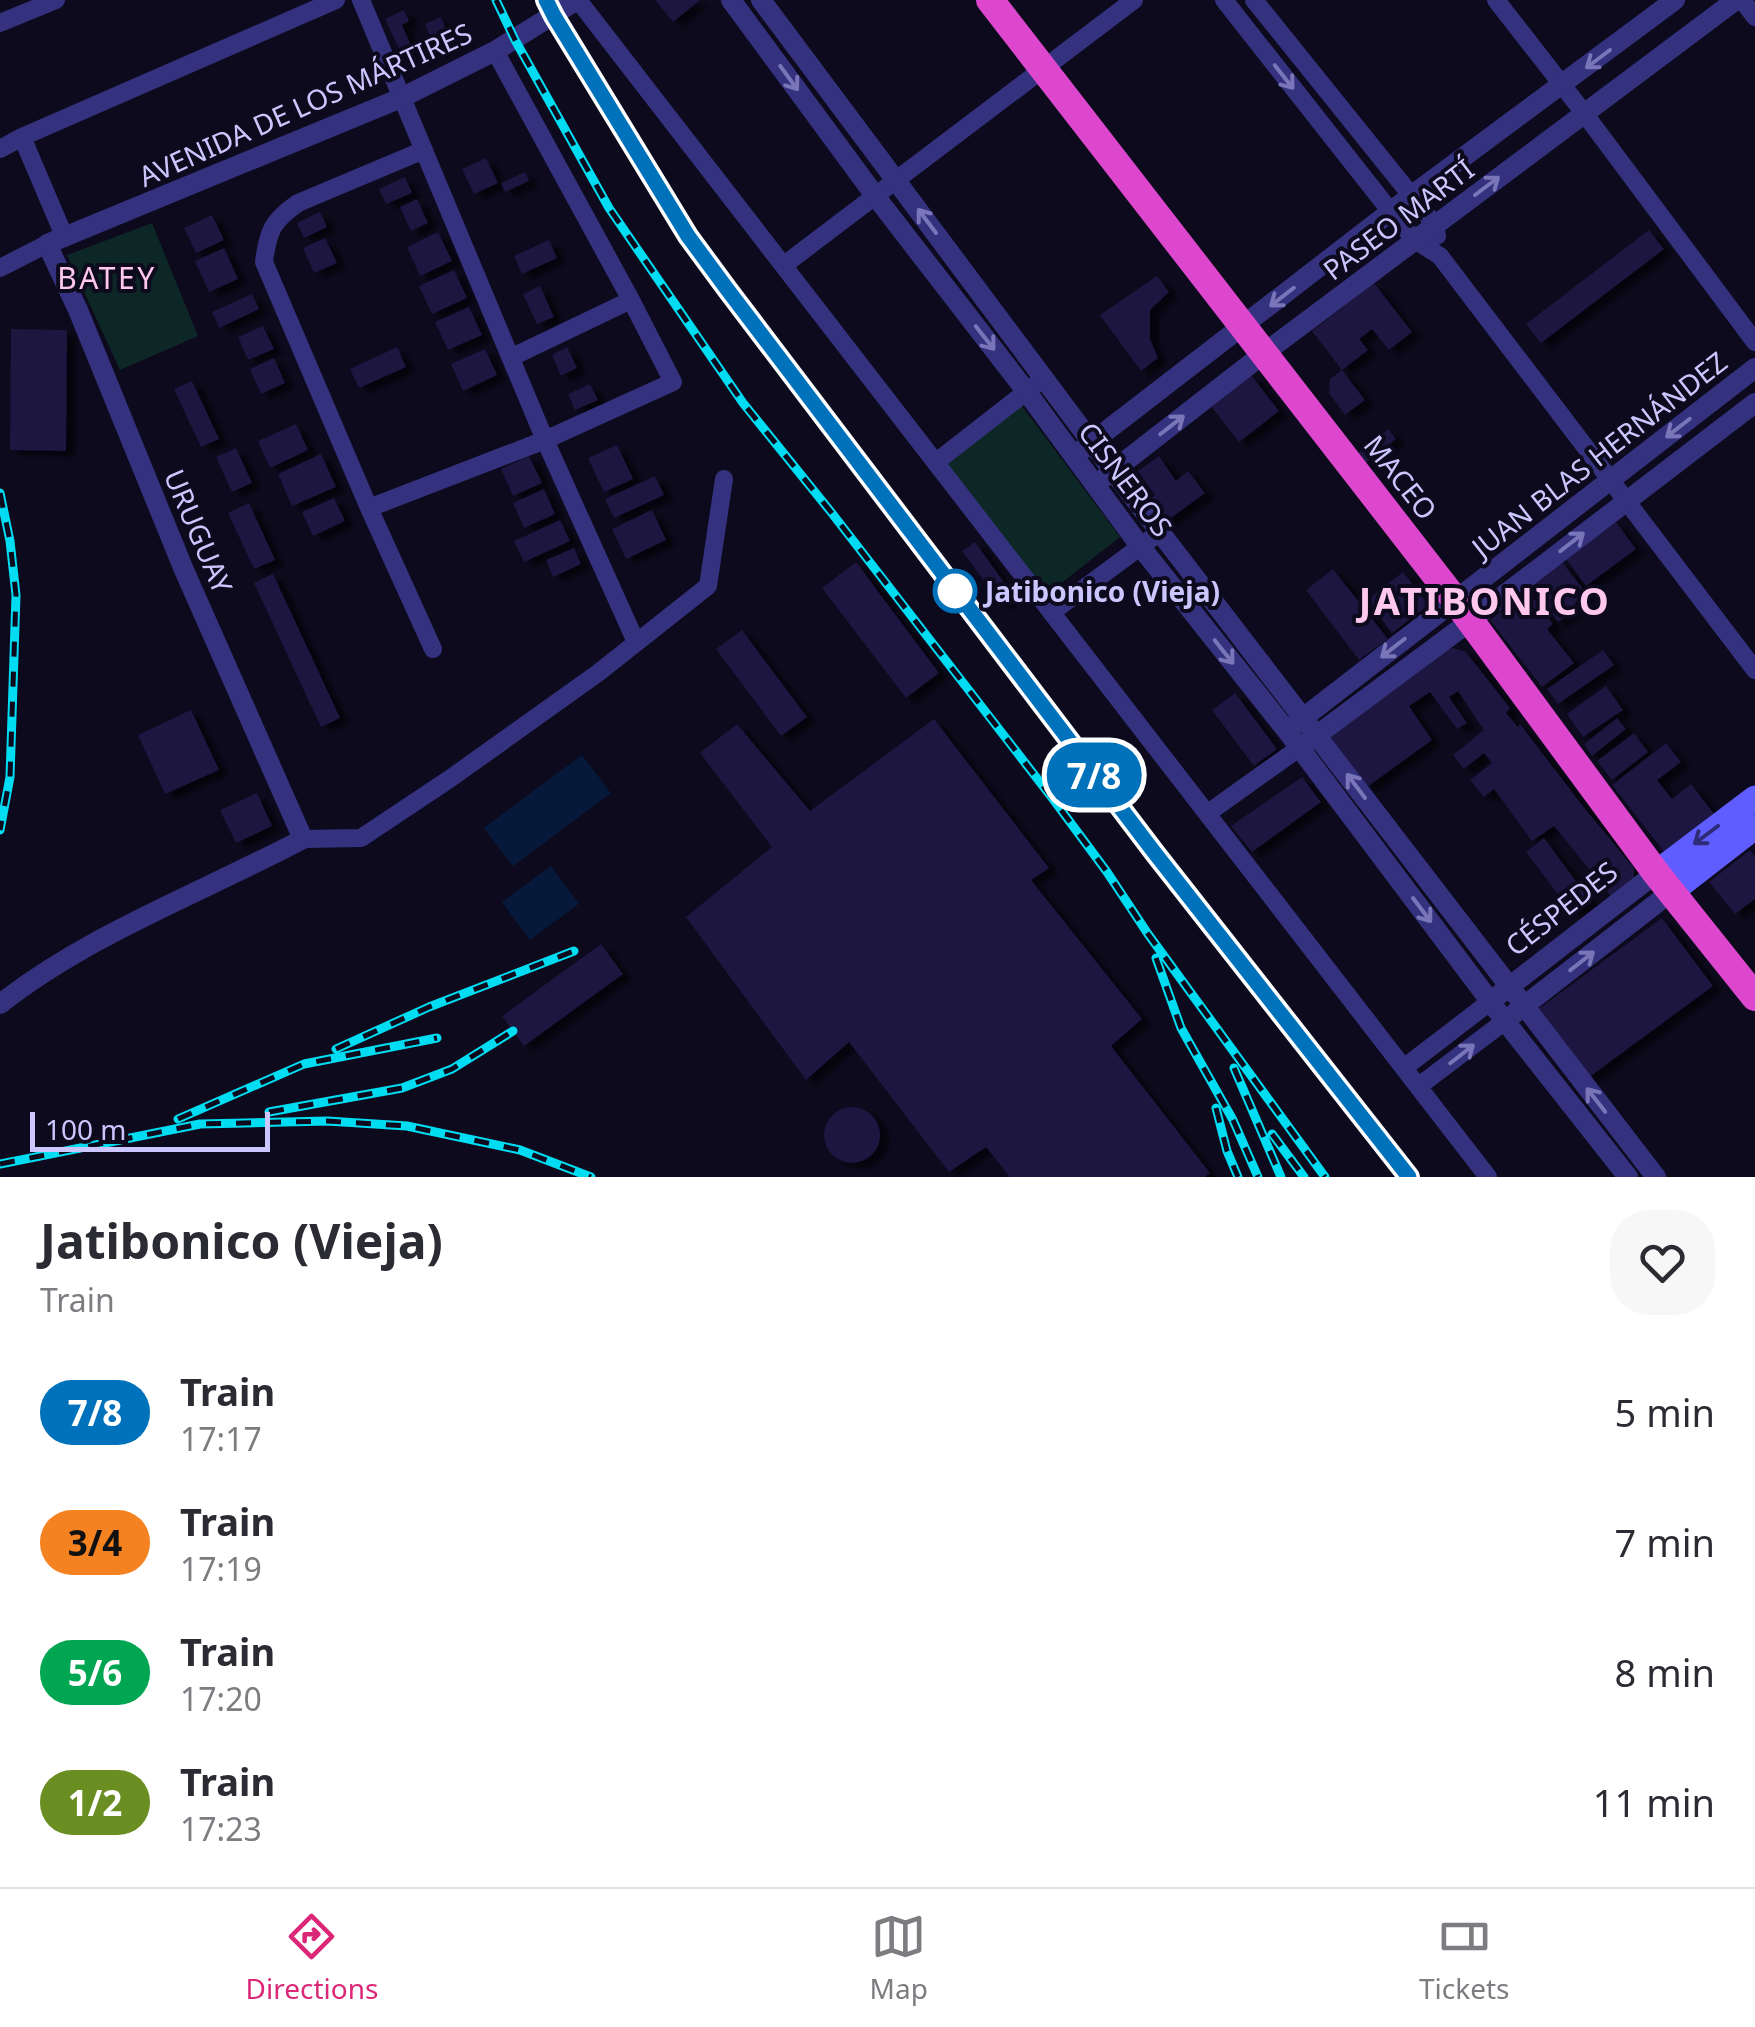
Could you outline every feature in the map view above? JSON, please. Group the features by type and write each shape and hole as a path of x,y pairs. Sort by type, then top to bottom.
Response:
{"highway":[{"name":"MACEO","path":"990,0 1463,610 1664,882 1755,997"}],"main road":[{"name":"CÉSPEDES","path":"1664,882 1755,798"},
{"name":"CÉSPEDES","path":"1664,882 1755,828"}],"street":[{"path":"0,23 56,0"},
{"path":"0,149 336,0"},
{"path":"361,0 545,440 636,642"},
{"path":"577,0 1488,1177"},
{"name":"AVENIDA DE LOS MÁRTIRES","path":"56,240 401,98 494,52 577,0"},
{"name":"CISNEROS","path":"731,0 1140,546 1628,1177"},
{"name":"CISNEROS","path":"761,0 1113,471 1656,1177"},
{"path":"784,265 1134,0"},
{"path":"1224,0 1391,212 1415,240 1440,256 1755,670"},
{"path":"1254,0 1435,225 1440,256"},
{"path":"1496,0 1755,342"},
{"name":"PASEO MARTÍ","path":"1074,456 1411,196 1676,0"},
{"path":"1739,0 1755,17"},
{"name":"PASEO MARTÍ","path":"1095,485 1263,354 1739,0"},
{"path":"369,508 545,440 674,382 494,52"},
{"path":"0,268 56,240 22,138"},
{"path":"424,150 298,203 282,214 271,228 264,262 433,649"},
{"name":"URUGUAY","path":"56,240 78,310 184,570 303,839"},
{"path":"512,356 631,300"},
{"name":"JUAN BLAS HERNÁNDEZ","path":"1293,740 1317,736 1612,479 1755,368"},
{"path":"936,462 1044,378"},
{"name":"JUAN BLAS HERNÁNDEZ","path":"1208,812 1293,740 1304,718 1626,500 1755,402"},
{"path":"0,1004 69,956 120,928 303,839 361,838 616,661 708,586 724,479"},
{"path":"1052,612 1160,532"},
{"name":"CÉSPEDES","path":"1405,1067 1508,988 1664,882"},
{"name":"CÉSPEDES","path":"1419,1086 1523,1007 1664,882"}],"green space":[{"path":"152,223 198,336 120,370 67,255"},
{"path":"1022,406 1120,537 1046,595 943,463"}],"water":[{"path":"582,755 611,793 513,866 484,828"},
{"path":"551,866 579,904 530,940 502,902"}],"building":[{"path":"655,0 700,0 673,22"},
{"path":"404,10 409,21 402,25 413,50 402,55 385,19"},
{"path":"441,17 452,44 436,51 425,24"},
{"path":"486,158 498,183 474,194 462,169"},
{"path":"525,172 529,181 505,192 501,183"},
{"path":"405,177 412,193 386,204 379,189"},
{"path":"417,199 428,223 411,231 400,207"},
{"path":"320,212 327,227 304,238 297,223"},
{"path":"212,215 224,240 196,253 184,228"},
{"path":"1649,230 1664,249 1541,343 1526,324"},
{"path":"438,232 452,261 420,276 407,247"},
{"path":"325,238 337,263 314,273 303,248"},
{"path":"549,240 557,258 522,274 514,256"},
{"path":"224,248 238,279 209,292 195,261"},
{"path":"454,270 467,298 432,314 419,286"},
{"path":"1157,276 1169,292 1150,310 1150,339 1158,358 1141,371 1100,315"},
{"path":"1374,283 1412,332 1389,350 1372,329 1359,339 1368,350 1342,370 1312,331"},
{"path":"540,286 554,317 537,324 523,294"},
{"path":"252,294 259,309 219,328 212,312"},
{"path":"469,307 482,335 448,350 435,322"},
{"path":"263,326 274,349 248,360 238,337"},
{"path":"11,329 67,330 66,451 10,450"},
{"path":"397,347 406,367 359,388 350,369"},
{"path":"567,347 577,368 561,376 552,355"},
{"path":"485,349 497,375 463,391 451,364"},
{"path":"274,358 285,383 261,394 250,369"},
{"path":"1342,370 1365,400 1345,415 1329,393 1330,379"},
{"path":"1251,375 1279,411 1239,442 1211,406"},
{"path":"192,381 219,439 201,447 174,389"},
{"path":"590,384 598,400 575,410 568,394"},
{"path":"296,424 308,450 270,468 258,441"},
{"path":"1388,429 1396,439 1366,463 1358,453"},
{"path":"617,445 633,479 604,492 588,458"},
{"path":"236,448 252,483 232,492 216,457"},
{"path":"321,454 336,487 292,506 278,474"},
{"path":"529,456 542,483 513,496 501,469"},
{"path":"1159,456 1176,481 1188,471 1205,493 1164,523 1148,501 1155,495 1138,471"},
{"path":"655,476 664,495 614,518 605,499"},
{"path":"544,489 555,514 524,528 513,503"},
{"path":"334,498 345,521 313,536 302,512"},
{"path":"249,503 275,560 254,569 228,513"},
{"path":"652,510 666,540 626,559 612,529"},
{"path":"560,520 570,541 524,562 514,541"},
{"path":"1616,522 1636,549 1586,586 1566,559"},
{"path":"975,542 1014,596 1002,605 962,551"},
{"path":"574,548 581,564 553,577 546,560"},
{"path":"856,562 939,673 906,698 822,588"},
{"path":"1562,562 1587,594 1558,622 1531,586"},
{"path":"1333,569 1388,639 1359,660 1306,590"},
{"path":"1403,572 1429,605 1392,633 1367,600"},
{"path":"273,574 340,718 321,727 254,583"},
{"path":"1528,591 1553,624 1547,629 1574,663 1542,687 1490,620"},
{"path":"742,630 807,717 781,736 716,649"},
{"path":"1453,648 1466,652 1510,708 1506,713 1518,727 1520,724 1634,868 1634,880 1611,896 1554,826 1532,841 1494,789 1484,797 1470,780 1492,763 1484,753 1464,769 1453,755 1484,730 1458,691 1449,697 1467,723 1457,729 1430,692 1409,706 1432,740 1367,787 1328,736"},
{"path":"1603,650 1614,665 1558,704 1547,689"},
{"path":"1606,686 1623,710 1583,737 1567,714"},
{"path":"1235,693 1277,749 1254,766 1212,710"},
{"path":"191,710 219,770 165,794 138,735"},
{"path":"1617,718 1626,729 1592,756 1584,744"},
{"path":"934,719 1049,868 1031,880 1142,1019 1111,1046 1210,1173 1205,1177 1010,1177 986,1147 949,1172 849,1042 806,1080 686,917 772,847 700,753 737,724 810,811"},
{"path":"1634,733 1648,752 1612,780 1597,761"},
{"path":"1666,743 1681,762 1657,780 1672,799 1691,784 1715,815 1665,853 1612,785"},
{"path":"1302,777 1321,802 1252,852 1231,826"},
{"path":"257,793 272,826 236,843 220,810"},
{"path":"1544,838 1590,900 1572,913 1526,852"},
{"path":"1750,850 1755,857 1755,899 1735,914 1709,882"},
{"path":"1662,918 1713,986 1588,1078 1537,1010"},
{"path":"601,944 623,974 524,1046 502,1016"},
{"path":"852,1107 871,1116 880,1135 871,1154 852,1163 833,1154 824,1135 833,1116"}],"railway":[{"path":"496,0 609,208 743,403 1053,799 1325,1177"},
{"path":"546,0 688,236 1154,853 1410,1177"},
{"path":"0,493 16,595 10,777 0,830"},
{"path":"336,1049 429,1007 574,951"},
{"path":"1156,958 1181,1028 1233,1120 1258,1177"},
{"path":"269,1112 402,1088 452,1069 513,1031"},
{"path":"178,1119 304,1064 437,1038"},
{"path":"1234,1068 1281,1177"},
{"path":"1216,1108 1238,1177"},
{"path":"0,1164 200,1124 327,1121 407,1126 520,1150 591,1177"},
{"path":"1272,1134 1304,1177"}],"train":[{"name":"7/8","path":"546,0 688,236 1134,827 1409,1177"}],"place":[{"name":"Jatibonico (Vieja)","path":"955,591"}],"district":[{"name":"BATEY","path":"107,277"},
{"name":"JATIBONICO","path":"1485,600"}]}
